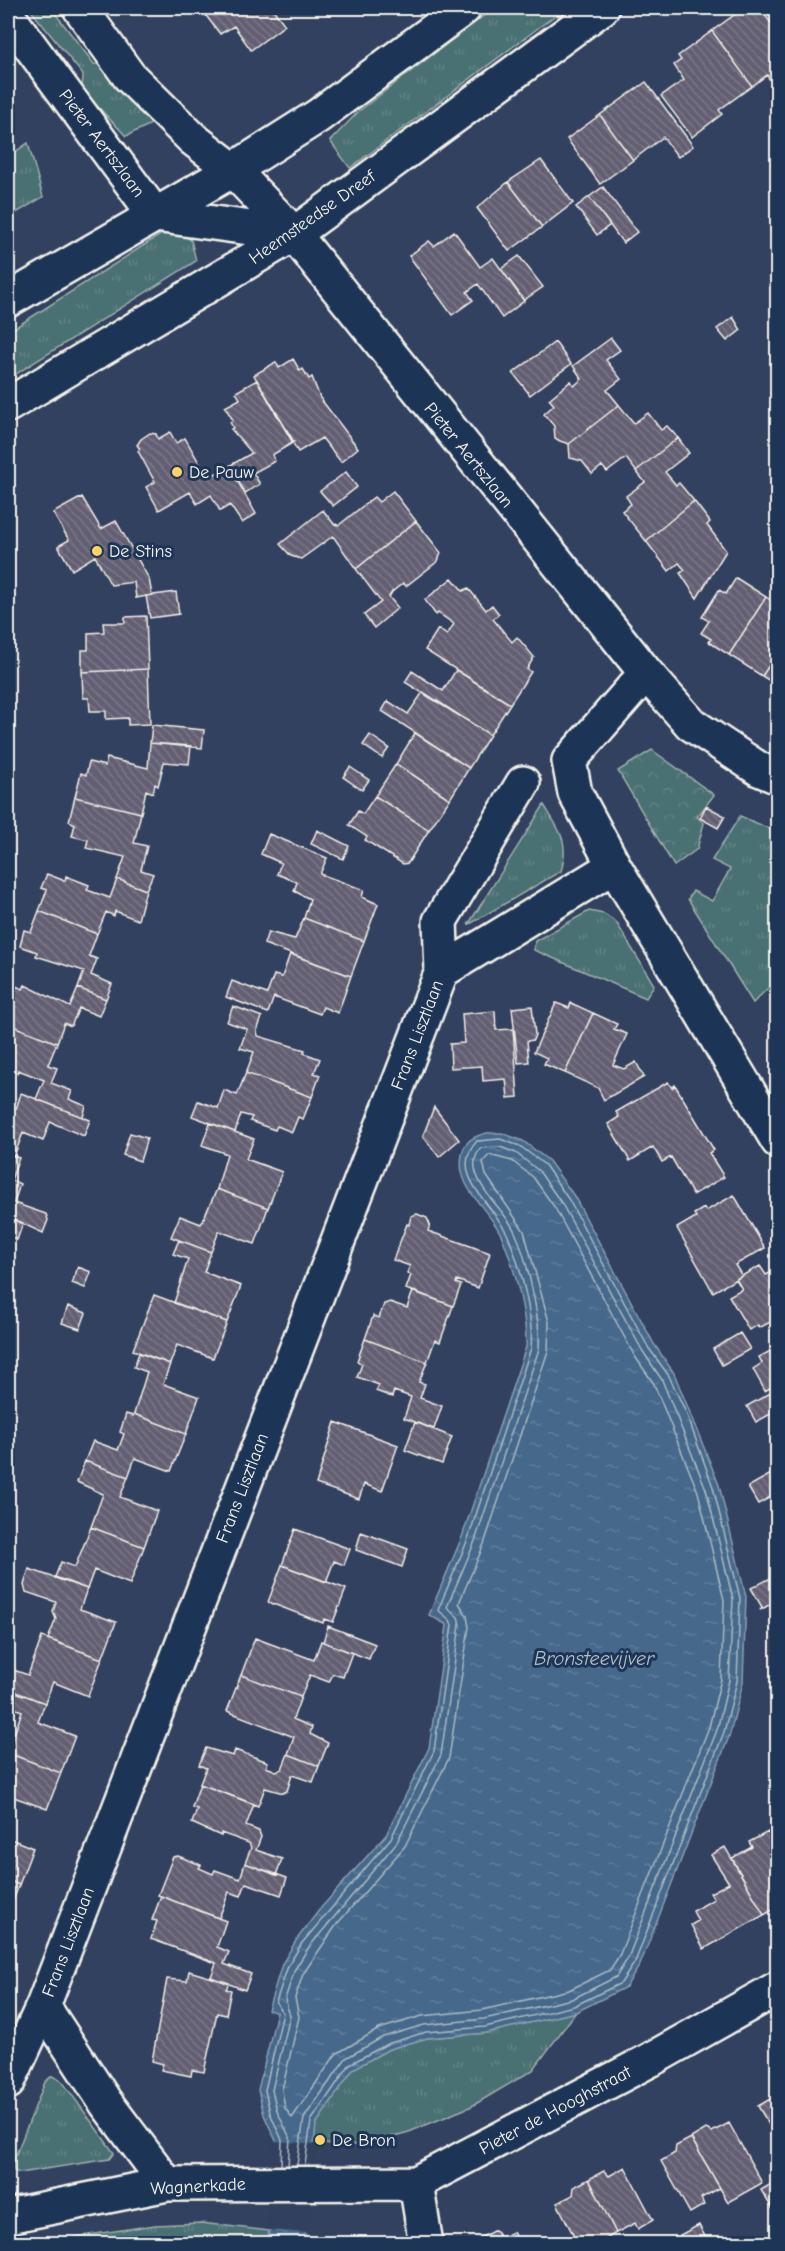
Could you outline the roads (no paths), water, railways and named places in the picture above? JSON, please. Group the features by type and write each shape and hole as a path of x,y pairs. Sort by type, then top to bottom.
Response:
{"street":[{"name":"Pieter Aertszlaan","path":"80,8 129,76 193,139 232,170 294,234 646,673 691,724 759,770 777,777"},
{"path":"8,300 232,170 318,116 464,8"},
{"name":"Heemsteedse Dreef","path":"8,405 294,234 602,8"},
{"name":"Pieter Aertszlaan","path":"8,16 155,215 294,234"},
{"path":"646,673 569,761 575,793 614,866 777,1141"},
{"path":"523,783 440,921 442,971 614,866"},
{"name":"Frans Lisztlaan","path":"8,2082 43,2006 442,971"},
{"name":"Pieter de Hooghstraat","path":"319,2185 416,2183 650,2060 777,1988"},
{"name":"Frans Lisztlaan","path":"43,2006 106,2103 167,2184"},
{"path":"416,2183 426,2244"},
{"name":"Wagnerkade","path":"8,2216 167,2184 319,2185"}],"water":[{"name":"Bronsteevijver","path":"487,1133 502,1133 523,1141 549,1161 574,1196 654,1344 674,1373 719,1485 746,1597 743,1682 730,1734 640,1965 626,1987 576,2012 486,2033 427,2038 389,2049 353,2069 316,2124 305,2233 308,2243 264,2243 270,2231 276,2141 264,2115 258,2090 277,2012 268,2010 282,1964 297,1939 320,1909 386,1835 429,1748 447,1625 429,1615 462,1537 526,1347 526,1334 516,1278 503,1239 498,1228 469,1189 461,1167 463,1150 467,1143"}],"place":[{"name":"De Pauw","path":"177,472"},
{"name":"De Stins","path":"97,551"},
{"name":"De Bron","path":"320,2140"}]}
